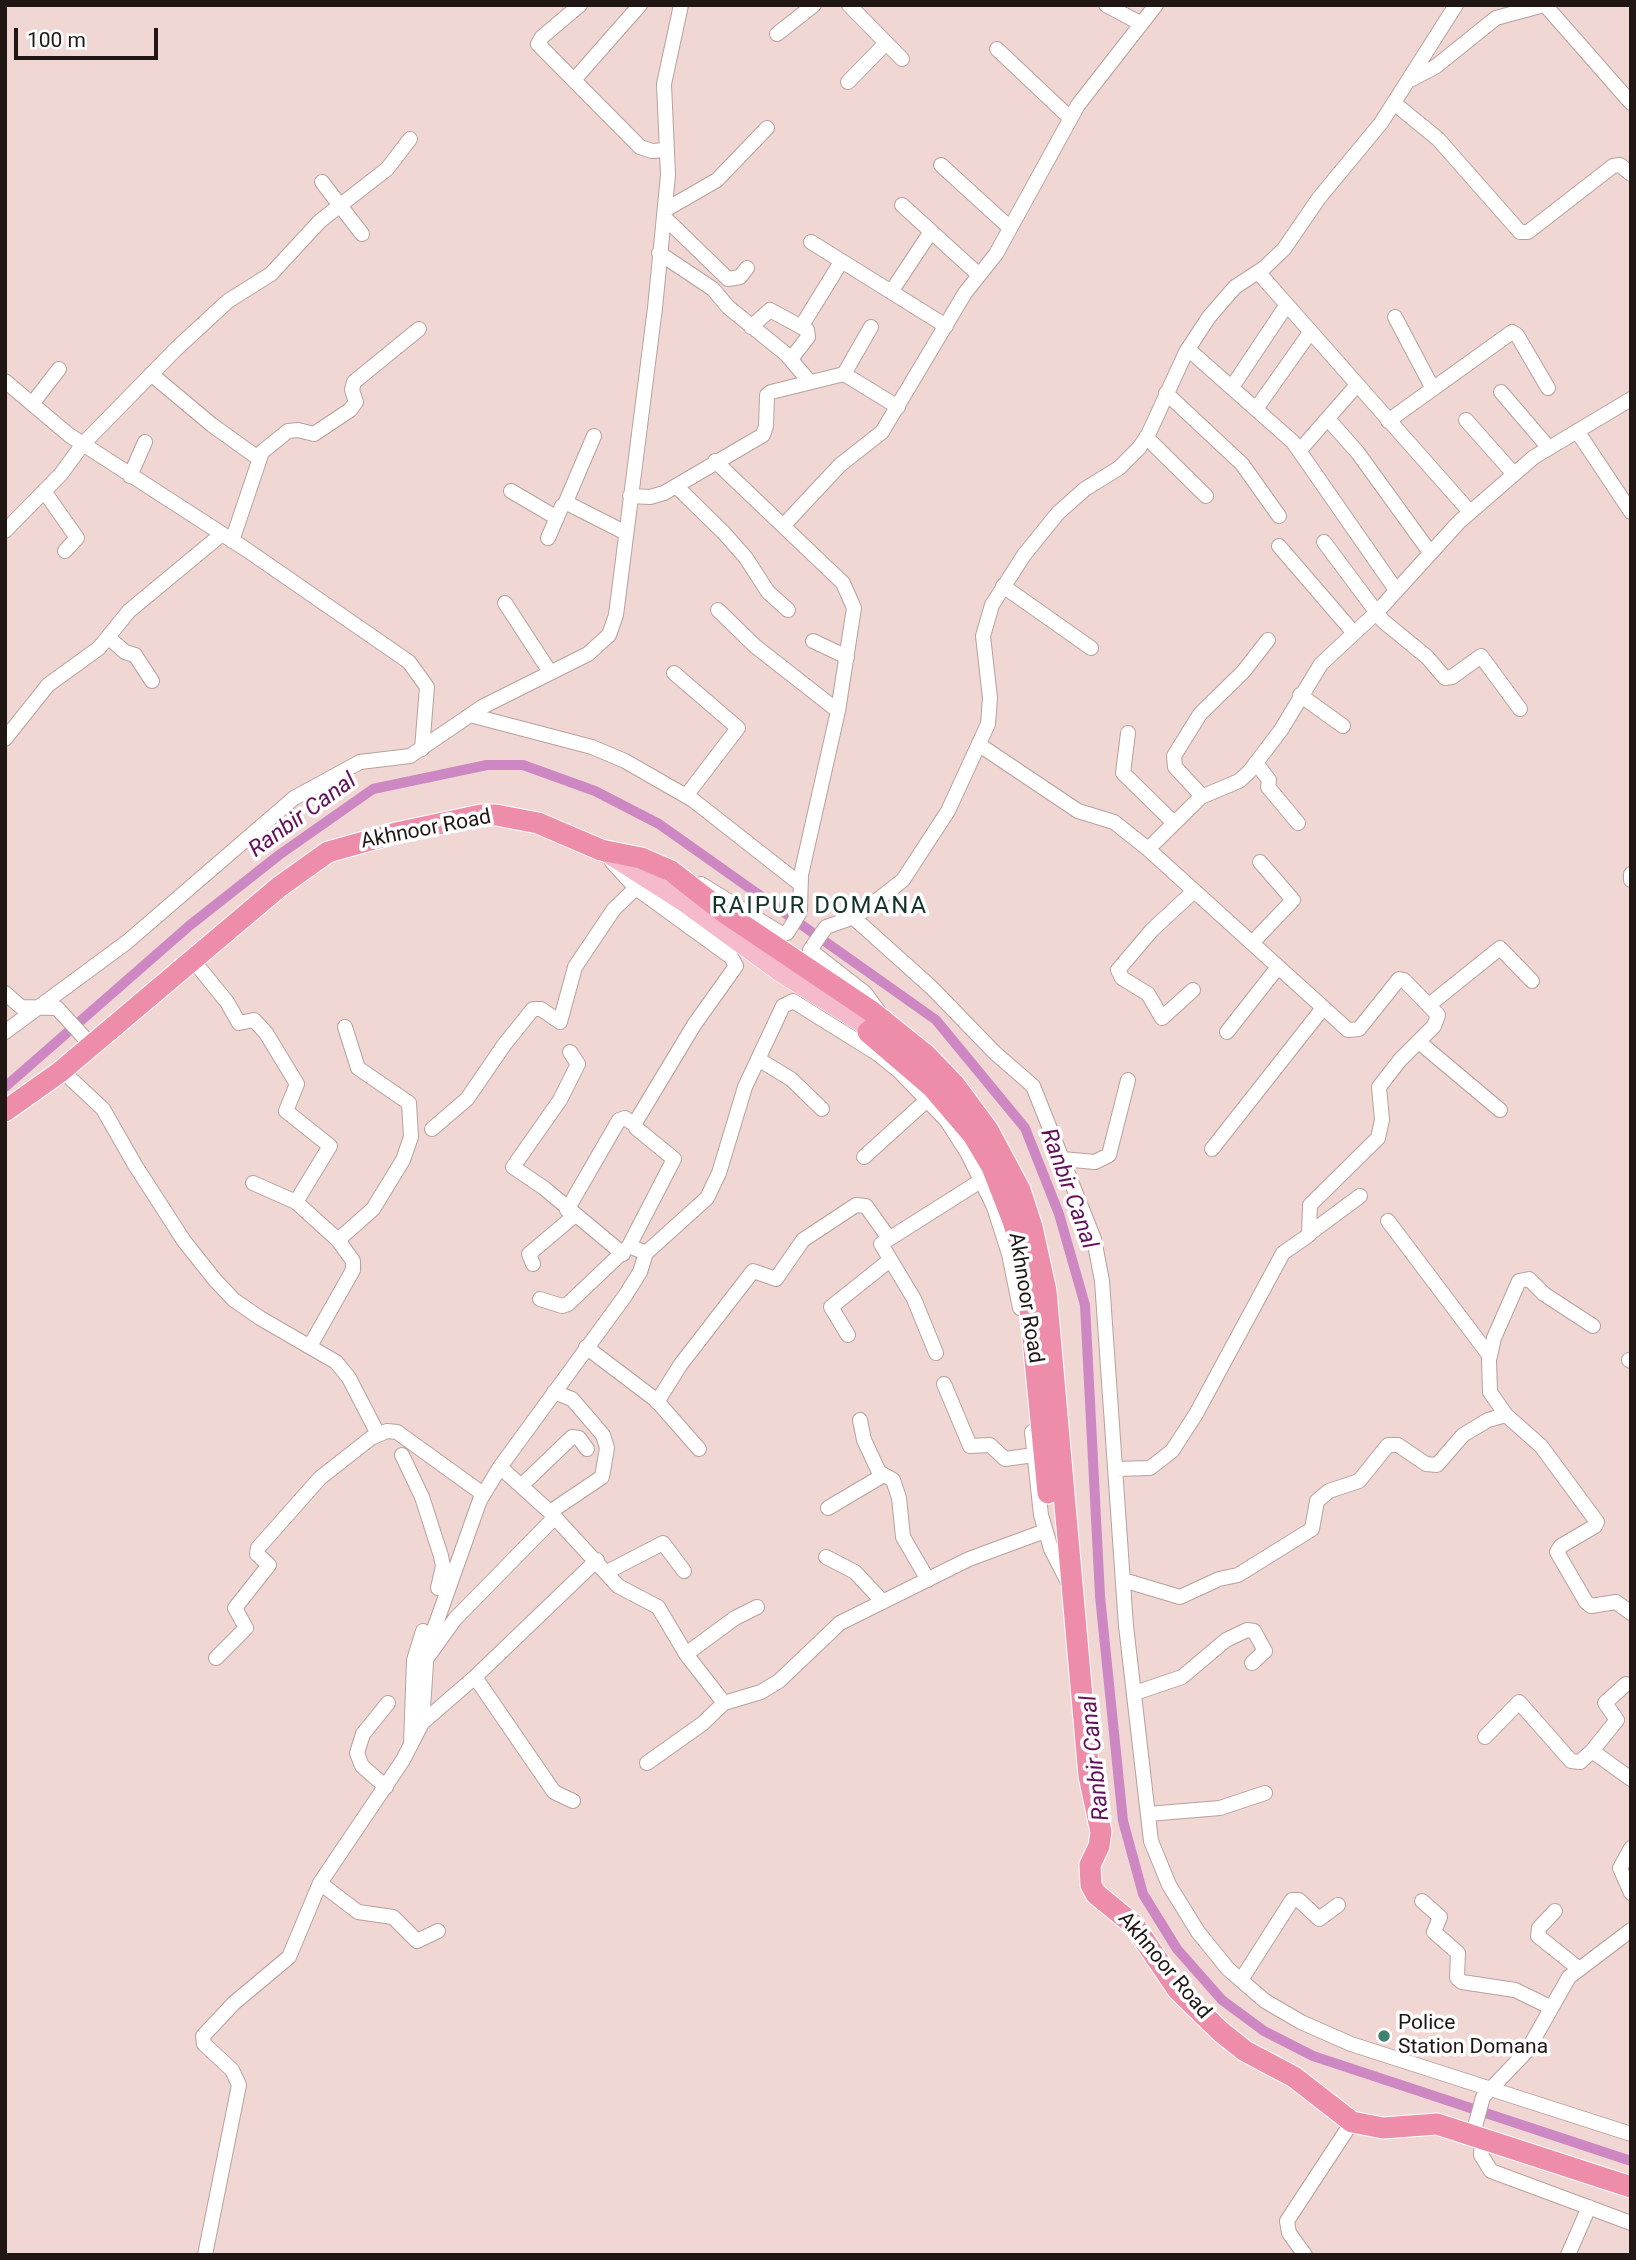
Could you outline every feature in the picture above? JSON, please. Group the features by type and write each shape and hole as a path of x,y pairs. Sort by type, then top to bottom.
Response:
{"highway":[{"name":"Akhnoor Road","path":"5,1111 86,1040 320,855 481,815 538,823 601,850 648,861 679,876 764,939 807,957 877,1025 941,1069 976,1113 1009,1167 1026,1208 1046,1291 1089,1776 1101,1832 1099,1846 1090,1865 1091,1885 1104,1901 1134,1926 1174,1984 1198,2011 1245,2051 1294,2077 1352,2122 1383,2128 1437,2124 1477,2130 1631,2187"},
{"path":"5,1127 71,1079 329,864 340,848"}],"main road":[{"path":"601,850 686,904 779,972 877,1025"}],"street":[{"path":"580,5 542,37 538,44 640,147 652,151 666,150"},
{"path":"574,80 640,5"},
{"path":"777,34 814,5"},
{"path":"849,5 902,59"},
{"path":"1106,5 1140,23"},
{"path":"783,526 840,465 882,432 946,326 996,254 1070,118 1156,5"},
{"path":"807,957 824,929 854,918 910,872 948,811 981,746 990,712 983,636 985,621 1003,586 1058,513 1085,489 1129,460 1146,438 1188,349 1222,299 1284,249 1394,103 1456,5"},
{"path":"1409,80 1435,66 1507,9 1544,5 1631,103"},
{"path":"5,1032 127,942 294,798 360,762 399,759 422,749 470,715 600,646 612,630 664,214 664,84 675,8"},
{"path":"848,82 886,43"},
{"path":"998,49 1070,118"},
{"path":"1394,103 1438,139 1520,232 1528,232 1613,166 1620,165 1631,174"},
{"path":"664,214 717,180 767,128"},
{"path":"5,531 61,474 83,444 151,373 216,311 271,274 314,227 387,169 410,139"},
{"path":"941,165 1010,228"},
{"path":"322,182 362,234"},
{"path":"902,205 979,275"},
{"path":"664,214 729,279 740,277 747,268"},
{"path":"891,292 930,233"},
{"path":"811,242 946,326"},
{"path":"659,253 713,289 751,327 791,359 808,381"},
{"path":"801,327 841,262"},
{"path":"1258,272 1470,512"},
{"path":"1232,387 1286,306"},
{"path":"751,327 770,310 807,330 808,338 791,359"},
{"path":"1395,317 1433,389"},
{"path":"844,374 872,327"},
{"path":"5,739 41,691 99,648 129,611 227,538 258,458 270,443 288,431 298,430 314,434 350,410 356,402 352,390 354,382 419,329"},
{"path":"1388,421 1512,332 1517,335 1548,388"},
{"path":"1256,409 1310,334"},
{"path":"1188,349 1300,450 1396,590"},
{"path":"32,404 59,369"},
{"path":"151,373 212,425 258,458"},
{"path":"630,496 658,496 765,432 768,393 844,374 898,407"},
{"path":"5,381 83,444 384,643 417,670 424,679 428,696 422,749"},
{"path":"1300,450 1356,386"},
{"path":"1501,392 1549,448"},
{"path":"1166,393 1242,464 1279,516"},
{"path":"1148,849 1202,796 1239,781 1281,730 1321,664 1377,612 1429,551 1470,512 1513,473 1631,399"},
{"path":"1328,419 1358,453 1429,551"},
{"path":"1466,420 1513,473"},
{"path":"1577,431 1631,512"},
{"path":"548,538 594,436"},
{"path":"1146,438 1206,496"},
{"path":"130,476 145,442"},
{"path":"679,876 701,883 779,933 787,933 800,912 800,884 838,711 853,608 851,598 842,583 715,461"},
{"path":"676,486 724,533 746,558 768,592 788,610"},
{"path":"44,491 76,536 75,541 65,551"},
{"path":"511,491 557,518"},
{"path":"565,503 626,533"},
{"path":"1324,541 1386,624 1427,657 1445,678 1483,657 1520,709"},
{"path":"1279,546 1353,632"},
{"path":"1003,586 1091,648"},
{"path":"505,603 550,672"},
{"path":"718,610 755,646 838,711"},
{"path":"108,637 125,652 135,654 152,681"},
{"path":"1202,796 1175,767 1174,757 1200,714 1243,672 1268,640"},
{"path":"813,641 847,657"},
{"path":"674,673 737,727 686,796"},
{"path":"1300,695 1342,726"},
{"path":"470,715 592,747 647,772 686,796 800,884"},
{"path":"1128,733 1123,773 1174,823"},
{"path":"981,746 1079,811 1114,822 1148,849 1349,1030 1356,1031 1397,981 1402,979 1438,1017 1379,1087 1382,1120 1378,1138 1310,1205 1310,1233"},
{"path":"1256,763 1269,780 1268,787 1298,823"},
{"path":"601,850 636,888 731,957 736,966 694,1025 635,1125"},
{"path":"1252,943 1293,900 1260,862"},
{"path":"1631,874 1631,880"},
{"path":"432,1129 467,1099 504,1045 534,1008 541,1009 560,1022 575,967 614,909 636,888"},
{"path":"1193,990 1162,1018 1148,994 1122,978 1118,970 1152,930 1194,891"},
{"path":"854,918 1033,1086 1094,1240 1102,1281 1123,1580 1151,1841 1169,1885 1198,1933 1241,1980 1265,2001 1301,2022 1487,2092 1631,2134"},
{"path":"1429,1005 1500,948 1532,981"},
{"path":"1227,1032 1278,967"},
{"path":"201,970 227,1002 239,1023 255,1020 269,1037 297,1084 286,1111 330,1146 296,1202"},
{"path":"5,993 14,1003 34,1009 53,1007 62,1012 86,1040"},
{"path":"422,1723 425,1660 452,1571 483,1494 640,1272 646,1253 707,1198 719,1173 737,1107 783,1006 793,1000 878,1054 928,1100 954,1132 982,1180 1001,1228 1020,1299 1034,1455 1045,1531 1059,1568 1071,1586"},
{"path":"1212,1149 1323,1008"},
{"path":"338,1240 373,1209 403,1160 411,1138 409,1103 358,1068 345,1027"},
{"path":"1419,1042 1500,1110"},
{"path":"570,1052 578,1064 560,1100 513,1167 544,1188 571,1213 626,1250 646,1253"},
{"path":"758,1059 791,1079 822,1109"},
{"path":"71,1079 103,1108 135,1165 190,1250 215,1280 234,1300 343,1369 378,1434"},
{"path":"1062,1159 1095,1162 1109,1154 1128,1080"},
{"path":"864,1157 928,1100"},
{"path":"533,1264 529,1254 571,1213 619,1121 627,1118 674,1157 626,1250 568,1304 562,1306 540,1299"},
{"path":"936,1353 914,1299 881,1244 888,1237 982,1180"},
{"path":"253,1182 296,1202 338,1240 354,1266 310,1346"},
{"path":"1115,1469 1150,1468 1172,1451 1254,1311 1283,1253 1304,1241 1310,1233 1360,1196"},
{"path":"657,1402 681,1364 753,1271 776,1279 803,1240 856,1205 866,1206 888,1237"},
{"path":"1388,1221 1489,1355"},
{"path":"848,1335 831,1307 890,1260"},
{"path":"1593,1326 1544,1294 1529,1279 1523,1279 1517,1286 1489,1355 1490,1392 1506,1415 1541,1446 1596,1520 1595,1527 1561,1546 1557,1552 1586,1602 1591,1605 1616,1602 1631,1613"},
{"path":"586,1347 657,1402 699,1449"},
{"path":"944,1384 970,1446 990,1445 1005,1459 1034,1455"},
{"path":"425,1660 455,1619 553,1515 602,1477 607,1448 603,1435 572,1399 554,1392"},
{"path":"1123,1580 1180,1597 1219,1579 1238,1575 1312,1529 1317,1502 1329,1491 1359,1481 1388,1446 1398,1445 1426,1464 1437,1465 1463,1435 1488,1420 1506,1415"},
{"path":"860,1420 864,1440 882,1476 893,1480 899,1499 903,1537 928,1580"},
{"path":"216,1658 246,1628 235,1608 269,1567 257,1554 258,1548 326,1472 378,1434 397,1432 483,1494"},
{"path":"521,1486 572,1437 579,1438 587,1449"},
{"path":"402,1455 422,1497 443,1566 414,1660 411,1745"},
{"path":"500,1467 553,1515 626,1592 651,1601 658,1607 685,1654 724,1703"},
{"path":"828,1508 882,1476"},
{"path":"647,1763 702,1724 724,1703 767,1689 791,1672 834,1628 983,1552 1045,1531"},
{"path":"607,1572 663,1543 684,1572"},
{"path":"826,1558 855,1572 883,1602"},
{"path":"205,2255 239,2085 232,2070 204,2043 203,2036 228,2009 289,1956 320,1883 386,1787 422,1723 597,1560"},
{"path":"685,1654 735,1618 757,1607"},
{"path":"1135,1693 1182,1677 1226,1640 1247,1630 1254,1631 1265,1651 1252,1663"},
{"path":"475,1676 554,1792 573,1801"},
{"path":"1485,1737 1519,1702 1571,1761 1580,1762 1616,1720 1605,1703 1626,1684"},
{"path":"386,1787 362,1766 357,1753 363,1734 387,1703"},
{"path":"1592,1751 1631,1779"},
{"path":"1148,1814 1220,1808 1265,1793"},
{"path":"1631,1848 1620,1868 1631,1893"},
{"path":"320,1883 358,1912 395,1918 417,1941 438,1931"},
{"path":"1241,1980 1292,1900 1300,1899 1320,1919 1338,1905"},
{"path":"1422,1900 1440,1917 1434,1932 1458,1953 1457,1978 1462,1982 1515,1990 1550,2007"},
{"path":"1555,1911 1539,1928 1538,1936 1578,1968"},
{"path":"1631,1930 1578,1968 1560,1989 1522,2057 1487,2092 1477,2130 1481,2155 1491,2171 1631,2222"},
{"path":"1305,2255 1289,2233 1287,2221 1352,2122"},
{"path":"1568,2255 1589,2207"}],"waterway":[{"name":"Ranbir Canal","path":"5,1087 189,926 279,855 373,789 487,765 523,765 595,791 659,824 936,1020 1025,1128 1059,1214 1085,1305 1100,1596 1123,1821 1143,1894 1177,1949 1222,2000 1264,2031 1313,2056 1631,2161"}],"place":[{"name":"Police Station Domana","path":"1384,2036"}],"district":[{"name":"RAIPUR DOMANA","path":"820,907"}]}
